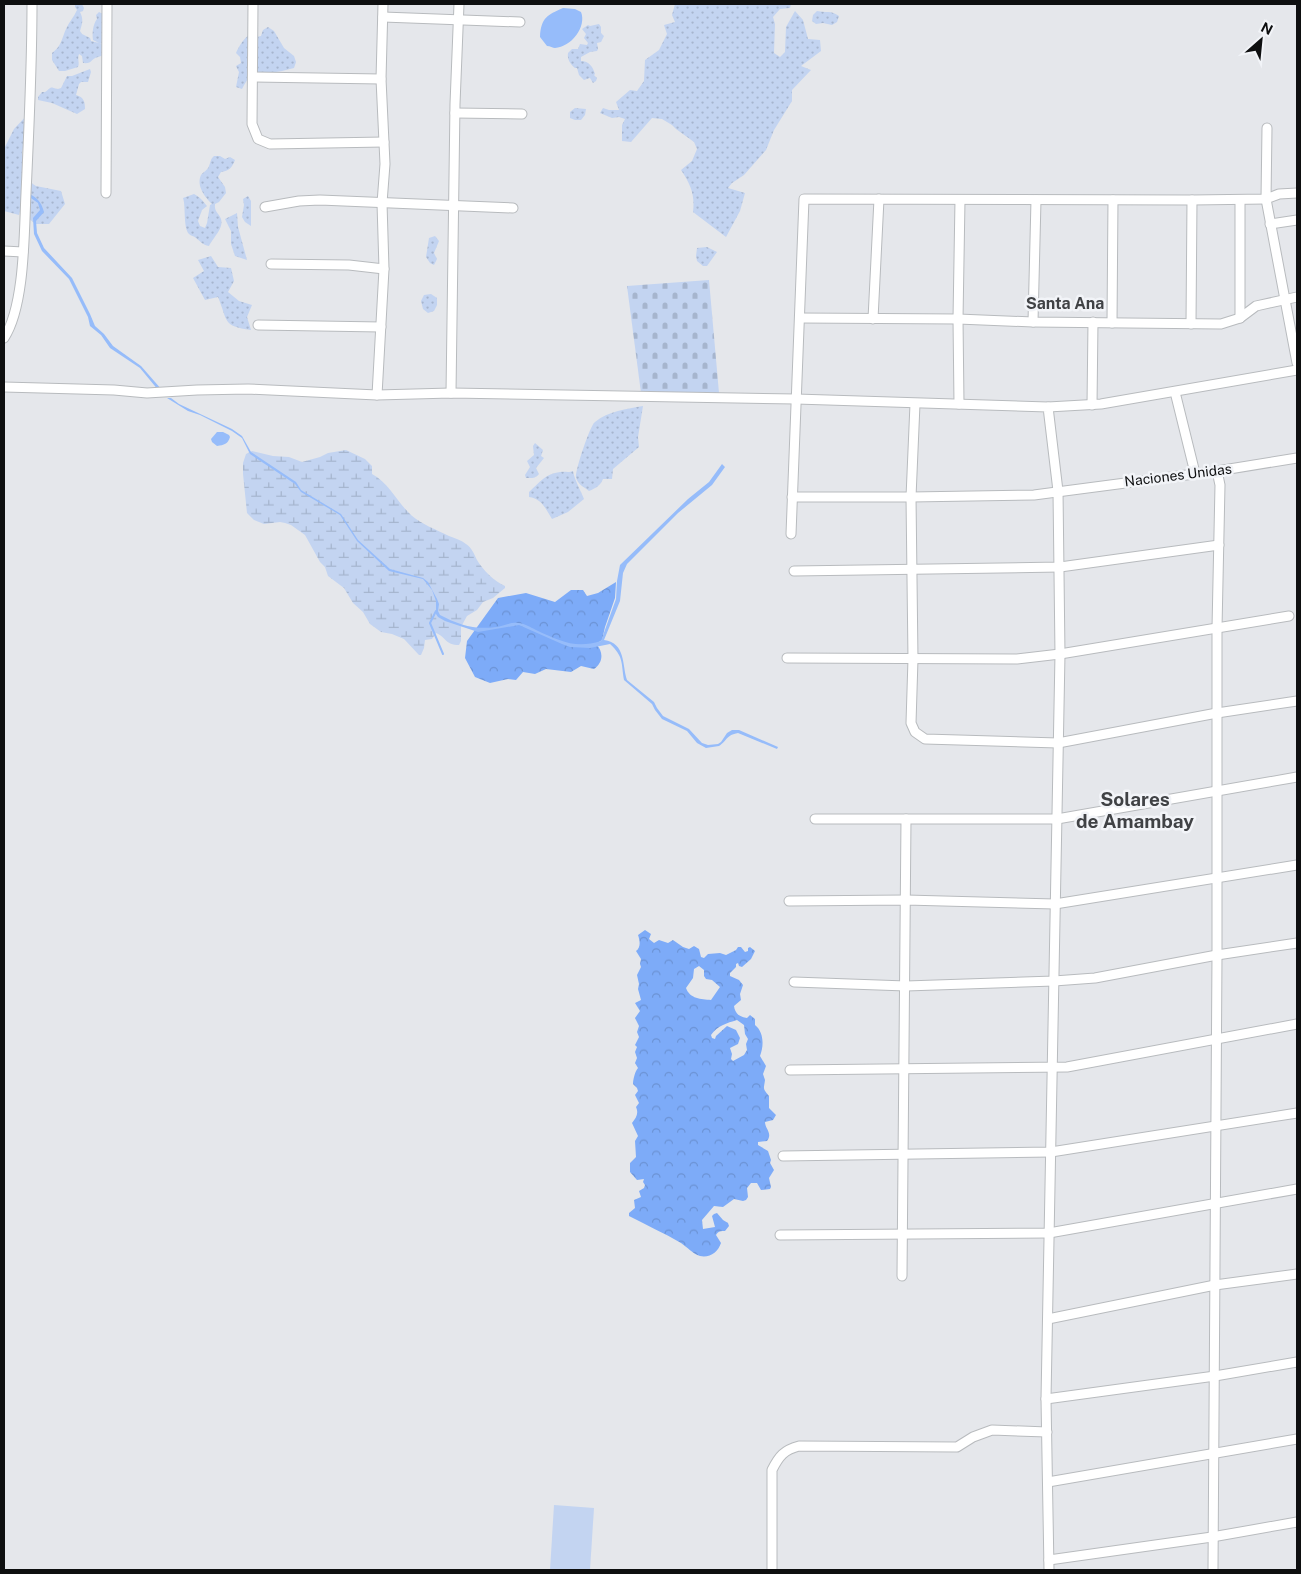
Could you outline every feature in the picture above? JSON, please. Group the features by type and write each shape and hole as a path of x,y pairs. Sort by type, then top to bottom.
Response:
{"street":[{"path":"4,338 17,306 23,252 32,82 32,4"},
{"path":"106,193 107,4"},
{"path":"253,4 252,124 258,139 270,144 384,142"},
{"path":"377,395 384,269 382,203 385,164 382,79 383,4"},
{"path":"451,393 455,113 459,4"},
{"path":"382,17 520,22"},
{"path":"252,77 382,79"},
{"path":"455,113 522,114"},
{"path":"1267,128 1266,199 1297,363"},
{"path":"791,534 804,199 1240,200 1266,199 1278,194 1297,193"},
{"path":"873,319 879,199"},
{"path":"265,207 299,201 320,200 513,208"},
{"path":"959,404 960,200"},
{"path":"1033,322 1036,200"},
{"path":"1112,323 1113,200"},
{"path":"1191,324 1192,200"},
{"path":"1240,200 1240,318"},
{"path":"1270,224 1297,220"},
{"path":"4,251 23,252"},
{"path":"271,264 349,265 384,269"},
{"path":"800,318 1221,324 1240,318 1256,306 1285,298 1297,297"},
{"path":"1092,404 1093,322"},
{"path":"258,325 380,327"},
{"path":"4,387 156,393 248,389 377,395 451,393 796,399 915,404 1048,406 1092,404 1176,392 1297,370"},
{"path":"1176,392 1195,473"},
{"path":"915,404 911,497 913,660 911,723 915,732 926,739 1058,743 1297,700"},
{"path":"1048,406 1058,491 1060,568 1046,1399 1049,1570"},
{"name":"Naciones Unidas","path":"792,497 1034,495 1217,471 1297,458"},
{"path":"1213,1570 1217,956 1216,628 1220,486 1217,471"},
{"path":"794,571 1060,568 1219,545"},
{"path":"787,658 1017,659 1060,654 1289,616"},
{"path":"815,819 1057,819 1297,776"},
{"path":"902,1276 906,819"},
{"path":"789,901 906,900 1055,904 1297,865"},
{"path":"794,982 905,986 1094,978 1297,943"},
{"path":"790,1070 1067,1067 1297,1024"},
{"path":"784,1156 1051,1152 1297,1113"},
{"path":"780,1235 1049,1233 1297,1189"},
{"path":"1048,1319 1215,1285 1297,1274"},
{"path":"1046,1399 1215,1376 1297,1362"},
{"path":"772,1570 772,1470 778,1459 788,1449 799,1446 957,1447 973,1437 992,1430 1047,1432"},
{"path":"1048,1482 1297,1439"},
{"path":"1049,1560 1212,1537 1297,1522"}],"green space":[{"path":"75,4 82,4 84,8 80,12 82,24 80,31 90,38 91,41 99,43 93,40 96,15 99,12 105,15 106,43 99,44 103,44 104,55 88,63 83,63 82,56 79,54 78,67 59,71 52,60 52,53 59,45 67,26 77,10"},
{"path":"675,4 791,4 790,8 780,9 773,17 775,24 774,53 780,57 785,52 786,27 795,11 803,20 808,39 820,40 821,51 801,66 811,70 792,90 792,101 774,130 766,150 744,175 728,188 745,193 740,211 726,237 693,212 692,190 681,170 692,161 697,149 694,142 662,119 652,118 631,142 622,141 622,125 625,119 619,117 612,118 600,113 603,108 619,110 616,102 630,90 637,91 644,81 645,60 659,50 667,34 664,25 675,22 672,15"},
{"path":"817,11 836,14 839,16 837,22 832,25 816,24 812,21 813,15"},
{"path":"599,24 601,33 604,36 601,42 597,43 597,51 590,52 581,57 581,61 588,63 593,69 594,75 597,78 593,83 590,78 584,80 579,75 577,68 569,61 568,53 572,49 578,49 580,44 587,45 588,43 584,38 586,34 582,29 588,25"},
{"path":"268,27 274,31 284,48 294,56 296,62 294,68 273,73 256,74 250,76 242,89 236,87 239,72 236,66 241,63 240,57 236,53 250,34 256,37 261,36 263,30"},
{"path":"90,69 88,82 81,82 79,84 76,95 84,100 85,109 77,114 52,103 38,100 42,92 51,88 61,88 67,76"},
{"path":"575,108 586,109 585,115 581,120 570,118 570,112"},
{"path":"28,114 22,153 25,179 36,186 61,191 65,204 49,224 36,224 25,216 22,204 19,215 4,211 4,149 14,129"},
{"path":"214,156 220,156 225,159 230,157 235,160 230,169 221,172 218,177 225,187 226,193 215,204 215,209 222,222 220,229 209,246 190,235 187,231 183,198 194,194 207,206 202,210 198,221 200,226 205,228 210,205 212,204 200,187 200,179"},
{"path":"248,196 251,201 251,226 242,217 243,199"},
{"path":"237,213 238,227 247,260 235,256 231,244 231,231 225,219"},
{"path":"435,236 439,241 434,253 437,259 434,265 426,257 429,238"},
{"path":"707,247 717,252 707,266 703,266 697,261 697,248"},
{"path":"211,256 218,267 231,268 234,281 228,292 239,301 252,305 247,317 251,330 235,327 230,324 225,317 218,297 205,300 193,278 204,271 198,260"},
{"path":"709,280 719,393 641,393 627,286"},
{"path":"431,294 437,298 437,305 434,311 428,313 423,309 421,301 424,295"},
{"path":"643,406 638,437 639,447 613,469 612,479 603,479 598,487 589,491 579,483 576,477 583,448 593,425 600,418 612,413"},
{"path":"535,443 543,450 541,456 544,458 536,468 539,474 526,478 525,475 530,467 527,461 534,455 533,446"},
{"path":"346,450 365,459 372,466 372,474 383,482 411,515 424,524 466,544 485,571 497,582 505,586 493,598 483,602 477,610 467,616 461,627 461,641 459,645 451,644 436,633 432,639 425,640 424,648 421,655 419,655 404,639 381,632 370,624 344,588 328,576 325,567 320,562 305,535 291,525 280,522 264,524 254,520 247,513 243,474 243,463 246,454 252,451 273,456 289,457 302,462 328,453"},
{"path":"573,471 584,499 568,512 552,519 537,499 529,497 529,492 550,475"},
{"path":"616,582 615,598 602,640 596,644 601,654 601,661 597,667 594,669 581,666 571,672 546,669 535,674 523,672 516,680 508,679 490,683 475,677 465,658 467,641 498,598 526,593 555,602 571,590 583,590 587,596 598,593"},
{"path":"645,930 651,934 649,939 654,943 659,940 668,943 673,940 689,949 694,946 699,949 701,957 704,958 708,954 720,953 726,955 738,947 741,947 745,952 750,947 755,951 751,959 742,967 738,963 736,964 730,976 739,980 743,985 740,994 741,1000 734,1006 735,1011 742,1017 747,1018 750,1015 755,1019 755,1025 762,1035 763,1044 760,1056 766,1066 763,1074 765,1080 764,1088 769,1096 769,1108 776,1115 773,1120 765,1122 769,1138 767,1141 758,1142 758,1145 768,1151 770,1163 774,1170 769,1178 770,1189 761,1190 757,1183 751,1183 747,1188 748,1197 746,1200 734,1199 723,1207 714,1206 702,1220 703,1229 715,1227 712,1216 717,1213 729,1226 725,1231 716,1235 721,1243 720,1246 716,1252 707,1256 697,1255 675,1239 629,1216 629,1213 635,1208 634,1200 641,1197 639,1191 645,1185 644,1179 637,1180 630,1172 630,1163 636,1157 635,1141 638,1136 632,1123 637,1116 636,1107 639,1103 635,1095 638,1091 633,1084 638,1068 635,1063 637,1047 635,1045 639,1037 637,1032 639,1026 635,1018 640,1011 635,1003 641,1000 637,975 641,967 641,959 636,951 640,944 638,935","holes":["699,966 704,970 706,979 712,980 720,987 711,1000 693,996 686,988 693,978 694,969","737,1020 744,1025 745,1034 748,1039 746,1044 747,1050 744,1055 733,1061 730,1048 738,1044 740,1038 736,1030 727,1026 715,1039 711,1035 719,1027"]},
{"path":"554,1505 594,1508 590,1570 550,1570"}],"shaded area":[{"path":"563,8 575,9 581,12 582,24 580,30 572,40 561,47 547,46 540,37 543,21 549,15"},
{"path":"28,193 42,205 44,212 36,221 37,233 44,248 72,278 95,326 113,346 141,366 162,390 159,391 140,368 110,348 101,335 90,326 88,317 69,279 42,251 34,234 33,218 40,210 38,203 28,196"},
{"path":"167,398 171,398 179,404 232,429 242,436 251,452 296,482 301,490 341,514 358,540 390,569 423,578 428,582 437,599 440,615 454,622 474,627 488,628 520,623 560,640 575,644 601,641 616,599 620,565 688,499 709,482 722,464 725,467 712,485 678,513 627,564 623,573 620,601 604,640 616,645 620,650 627,680 654,702 663,716 689,729 702,743 708,745 718,744 727,733 732,730 739,730 778,747 777,749 738,733 729,736 719,746 706,748 697,743 687,731 662,719 652,704 624,680 620,657 610,644 590,648 570,647 519,625 478,632 438,617 436,614 436,601 432,590 423,579 389,571 357,541 340,515 301,492 295,484 250,454 242,438 200,415 188,411"},
{"path":"217,432 229,435 227,443 217,446 212,442 211,439"}],"waterway":[{"path":"436,611 430,623 443,654"}],"district":[{"name":"Santa Ana","path":"1065,303"},
{"name":"Solares de Amambay","path":"1135,810"}]}
